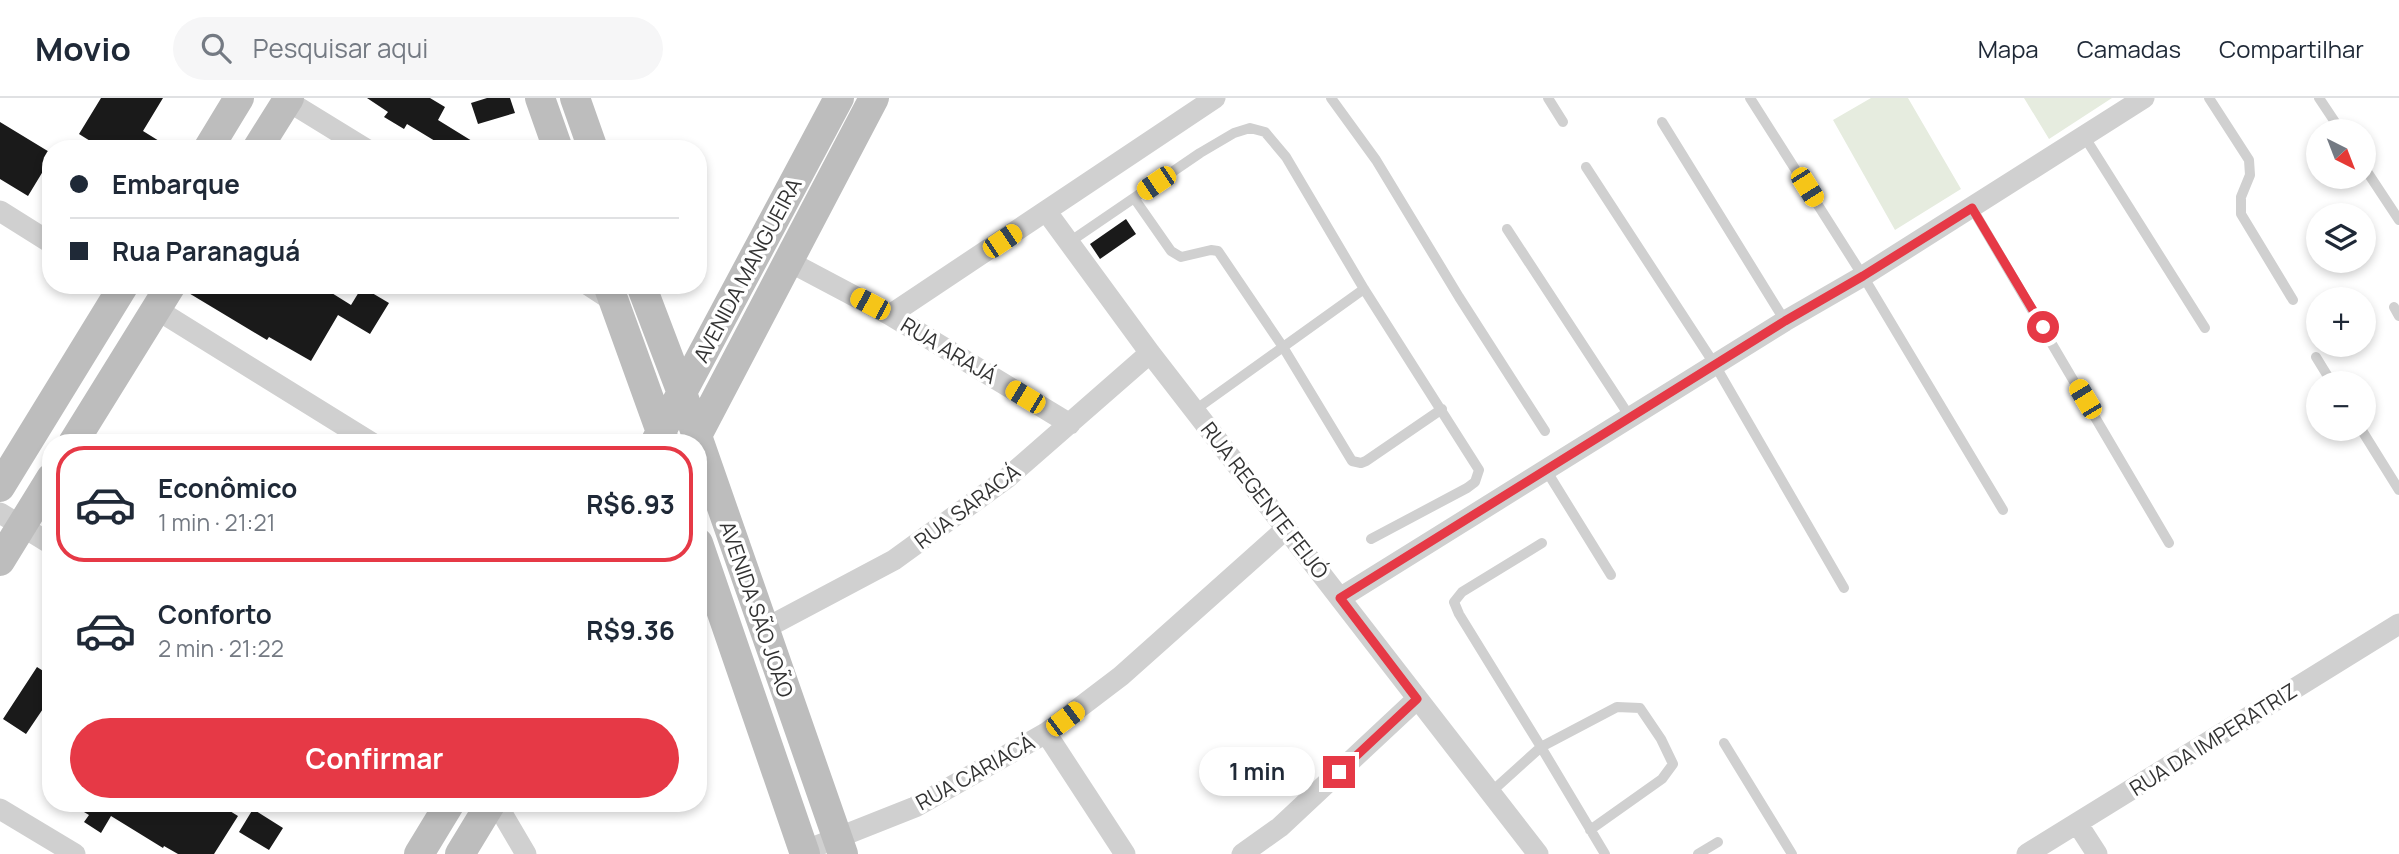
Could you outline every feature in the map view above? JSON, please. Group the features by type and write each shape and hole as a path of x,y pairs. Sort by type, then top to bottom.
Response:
{"street":[{"path":"213,140 239,98"},
{"path":"540,98 555,140"},
{"path":"575,98 590,140"},
{"name":"AVENIDA MANGUEIRA","path":"663,434 682,393 839,98"},
{"name":"AVENIDA MANGUEIRA","path":"698,434 874,98"},
{"path":"890,315 1215,98"},
{"path":"1340,598 1785,321 1863,276 2144,98"},
{"path":"262,140 286,99 352,140"},
{"path":"0,211 42,237"},
{"name":"RUA REGENTE FEIJÓ","path":"1046,211 1150,353 1538,854"},
{"name":"RUA ARAJÁ","path":"788,261 890,315 1070,424"},
{"path":"0,487 117,294"},
{"path":"611,294 659,434"},
{"name":"AVENIDA SÃO JOÃO","path":"644,294 682,393 694,434"},
{"path":"79,434 163,297 359,434"},
{"name":"RUA SARACÁ","path":"764,629 894,560 1007,478 1150,353"},
{"name":"AVENIDA SÃO JOÃO","path":"707,472 840,846"},
{"path":"0,561 11,519 42,487"},
{"path":"11,519 42,538"},
{"name":"RUA CARIACÁ","path":"805,853 840,846 1046,733 1121,676 1287,528"},
{"name":"AVENIDA SÃO JOÃO","path":"707,569 805,853"},
{"name":"RUA DA IMPERATRIZ","path":"2027,854 2399,624"},
{"path":"1242,854 1280,827 1417,699"},
{"path":"1046,733 1125,854"},
{"path":"0,809 75,854"},
{"path":"419,854 445,812"},
{"path":"460,854 487,812"},
{"path":"499,812 526,854"},
{"path":"2077,823 2097,854"}],"lane":[{"path":"1331,98 1376,160 1545,432"},
{"path":"1548,98 1563,121"},
{"path":"1750,98 1863,276 2003,510"},
{"path":"2209,98 2249,160 2250,175 2241,197 2241,214 2293,300"},
{"path":"2319,98 2333,119"},
{"path":"1662,122 1785,321"},
{"path":"1068,243 1234,133 1250,128 1265,132 1286,157 1364,289 1479,470 1475,482 1468,488 1371,539"},
{"path":"2084,136 2205,328"},
{"path":"1587,167 1715,365 1844,588"},
{"path":"2376,185 2399,219"},
{"path":"1134,198 1171,251 1181,257 1211,250 1218,251 1283,347 1352,461 1366,461 1442,410"},
{"path":"1972,208 2169,543"},
{"path":"1507,229 1630,417"},
{"path":"1195,410 1364,289"},
{"path":"2316,357 2325,371"},
{"path":"2368,441 2399,490"},
{"path":"1546,470 1611,575"},
{"path":"1542,543 1462,592 1454,602 1605,854"},
{"path":"1490,793 1541,747 1617,707 1640,708 1673,764 1662,779 1590,830"},
{"path":"1724,743 1792,854"},
{"path":"1698,854 1718,842"}],"shaded area":[{"path":"1871,98 1908,98 1961,189 1895,230 1833,120"},
{"path":"2024,98 2112,98 2049,139"}],"building":[{"path":"101,98 163,98 143,131 158,140 89,140 79,134"},
{"path":"367,98 430,98 445,107 438,120 470,140 433,140 407,124 404,129 384,117 388,112"},
{"path":"487,98 510,98 515,113 478,124 471,103"},
{"path":"0,122 42,148 42,173 28,196 0,179"},
{"path":"1126,219 1136,234 1100,259 1090,244"},
{"path":"190,294 333,294 351,305 358,294 374,294 389,303 370,334 338,315 311,361 269,337 267,340"},
{"path":"37,667 42,670 42,710 26,734 3,719"},
{"path":"84,812 232,812 238,816 214,854 178,854 164,846 163,848 111,816 101,833 84,822 89,815"},
{"path":"251,812 258,812 283,828 269,850 239,832"}],"route":[{"path":"1339,772 1417,699 1340,598 1972,208 2043,327"}]}
